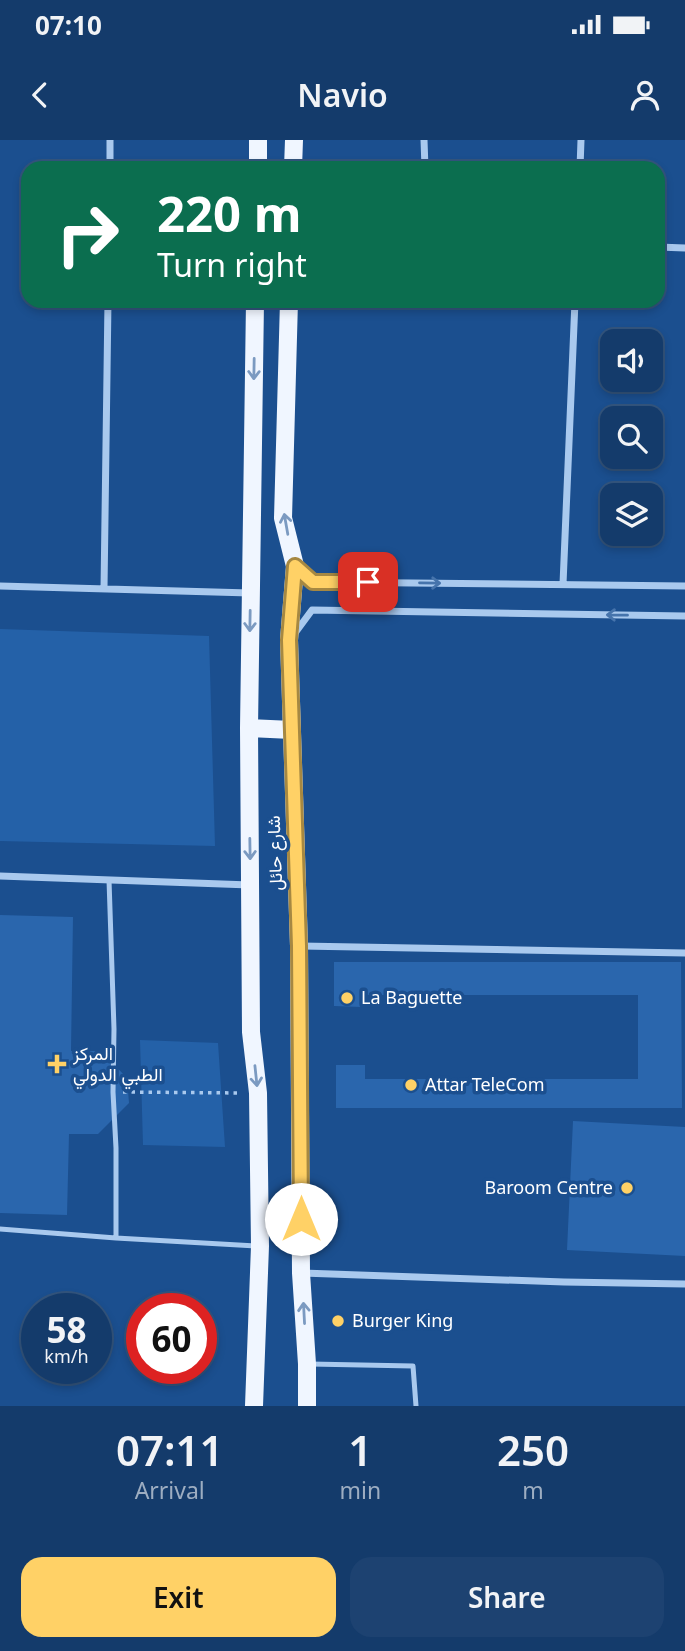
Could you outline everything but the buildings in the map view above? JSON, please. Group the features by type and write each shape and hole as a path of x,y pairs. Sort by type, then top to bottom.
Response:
{"main road":[{"path":"258,140 258,161"},
{"path":"293,161 294,140"},
{"name":"شارع حائل","path":"254,1406 260,1246 258,1093 251,1032 249,728 256,308"},
{"name":"شارع حائل","path":"289,308 283,518 295,566 289,640 299,946 302,1273 307,1406"},
{"path":"249,728 292,730"}],"street":[{"path":"110,140 110,161"},
{"path":"424,140 425,161"},
{"path":"580,161 581,140"},
{"path":"665,247 685,248"},
{"path":"104,589 108,308"},
{"path":"563,584 575,308"},
{"path":"295,566 313,582 685,586"},
{"path":"0,586 250,593"},
{"path":"289,640 312,610 685,616"},
{"path":"0,876 250,885"},
{"path":"299,946 685,953"},
{"path":"302,1273 685,1284"}],"lane":[{"path":"109,880 116,1238"},
{"path":"0,1229 260,1246"},
{"path":"307,1364 413,1366 416,1406"}],"path":[{"path":"113,1092 258,1093"}],"shaded area":[{"path":"0,629 209,636 215,846 0,841"},
{"path":"140,1040 218,1043 225,1147 143,1145"}],"place":[{"name":"La Baguette","path":"347,998"},
{"name":"المركز الطبي الدولي","path":"57,1064"},
{"name":"Attar TeleCom","path":"411,1085"},
{"name":"Baroom Centre","path":"627,1188"},
{"name":"Burger King","path":"338,1321"}],"route":[{"path":"301,1219 299,946 289,640 295,566 313,582 368,582"}]}
